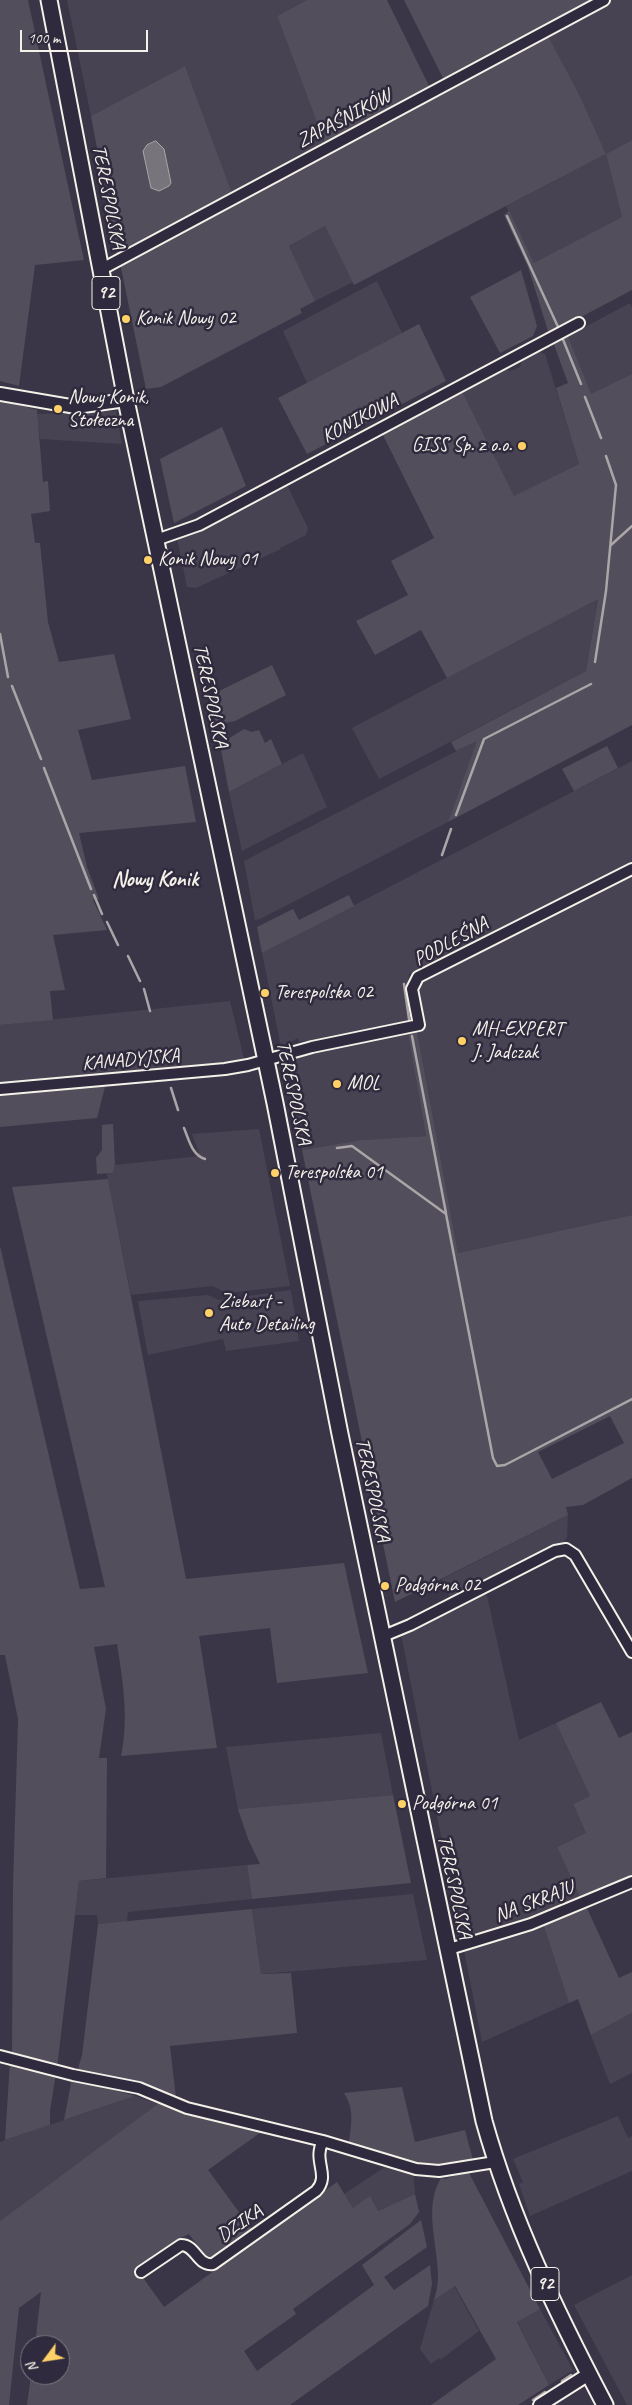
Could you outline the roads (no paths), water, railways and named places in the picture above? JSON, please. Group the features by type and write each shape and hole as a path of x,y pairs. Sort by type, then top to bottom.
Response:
{"main road":[{"name":"TERESPOLSKA","path":"49,0 126,400 265,1060 381,1637 482,2115 505,2192 539,2272 589,2374"},
{"name":"92","path":"589,2374 605,2405"}],"street":[{"name":"ZAPAŚNIKÓW","path":"102,268 604,0"},
{"name":"KONIKOWA","path":"156,540 199,524 579,323"},
{"path":"0,394 76,407 126,400"},
{"name":"PODLEŚNA","path":"265,1060 312,1047 420,1026 412,990 418,977 632,869"},
{"name":"KANADYJSKA","path":"0,1089 225,1069 265,1060"},
{"path":"381,1637 410,1625 547,1555 566,1549 576,1555 632,1652"},
{"name":"NA SKRAJU","path":"446,1950 530,1924 632,1882"},
{"path":"0,2056 73,2075 139,2088 187,2108 323,2141 416,2169 439,2171 495,2162"},
{"name":"DZIKA","path":"141,2272 181,2244 188,2246 202,2262 212,2264 316,2191 323,2177 318,2156 323,2141"},
{"path":"540,2405 589,2374"}],"waterway":[{"path":"507,216 559,329"},
{"path":"562,337 581,384"},
{"path":"585,397 601,438"},
{"path":"595,662 606,591 616,485 606,456"},
{"path":"611,545 632,526"},
{"path":"0,634 8,677"},
{"path":"456,815 484,739 591,684"},
{"path":"12,686 41,759"},
{"path":"44,768 91,889"},
{"path":"442,855 451,829"},
{"path":"94,895 102,914"},
{"path":"107,922 118,945"},
{"path":"128,956 140,981"},
{"path":"404,984 409,1019"},
{"path":"144,989 150,1011"},
{"path":"412,1036 446,1213"},
{"path":"171,1088 178,1110"},
{"path":"184,1128 194,1151 205,1159"},
{"path":"337,1148 352,1146 446,1214 493,1458 497,1466 505,1465 632,1399"},
{"path":"562,2381 571,2375"},
{"path":"533,2400 545,2392"}],"place":[{"name":"Konik Nowy 02","path":"126,319"},
{"name":"Nowy Konik, Stołeczna","path":"58,409"},
{"name":"GISS Sp. z o.o.","path":"522,446"},
{"name":"Konik Nowy 01","path":"148,560"},
{"name":"Terespolska 02","path":"265,993"},
{"name":"MH-EXPERT J. Jadczak","path":"462,1041"},
{"name":"MOL","path":"337,1084"},
{"name":"Terespolska 01","path":"275,1173"},
{"name":"Ziebart - Auto Detailing","path":"209,1313"},
{"name":"Podgórna 02","path":"385,1586"},
{"name":"Podgórna 01","path":"402,1804"}],"district":[{"name":"Nowy Konik","path":"155,880"}]}
